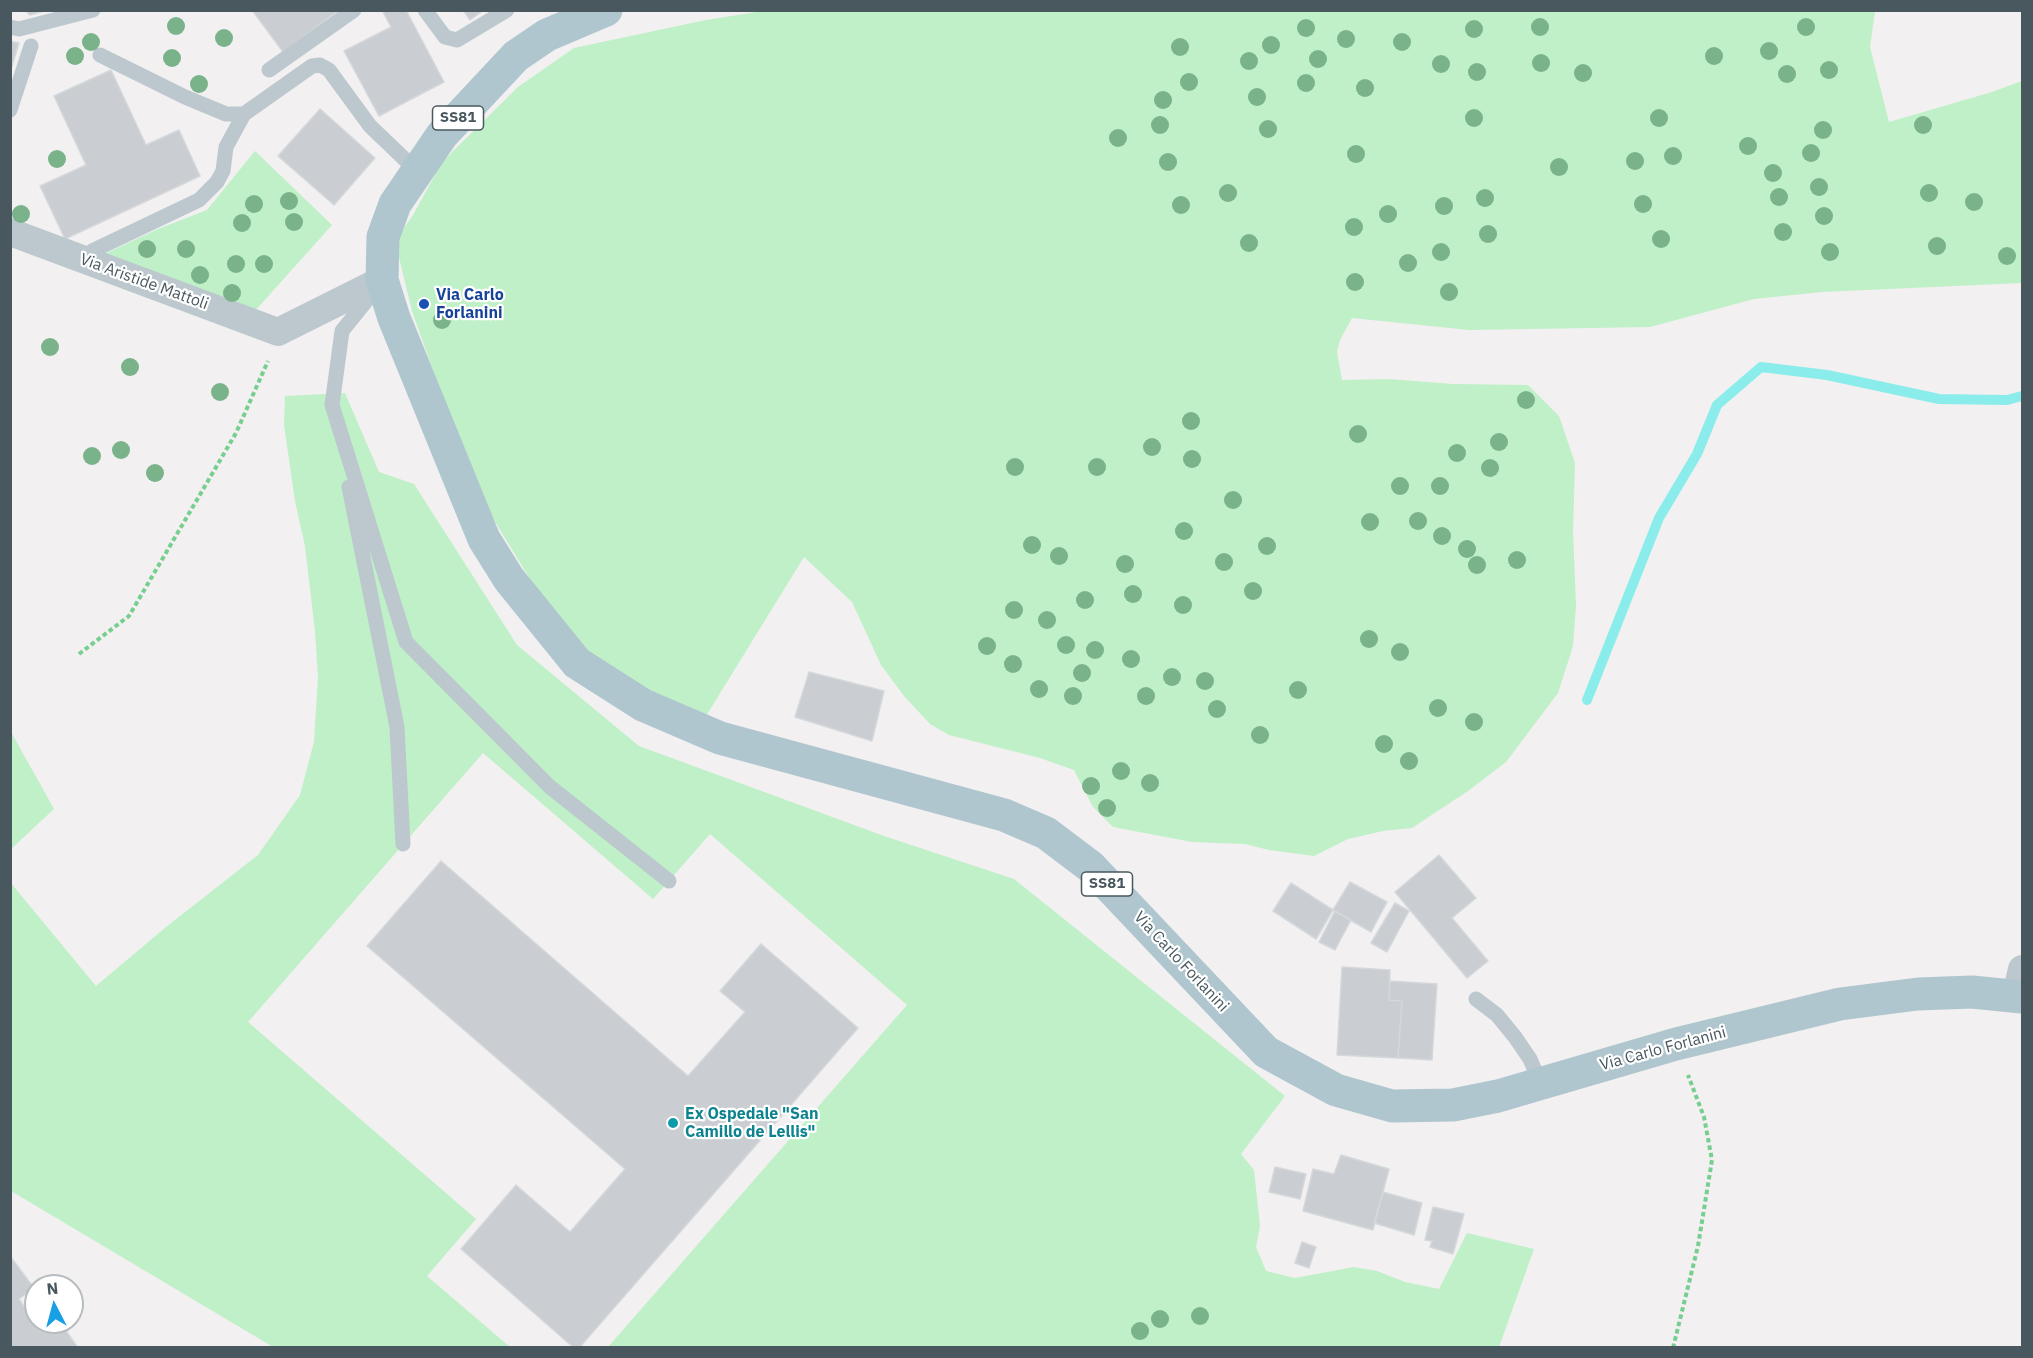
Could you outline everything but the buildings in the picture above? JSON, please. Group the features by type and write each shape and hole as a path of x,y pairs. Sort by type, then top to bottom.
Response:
{"main road":[{"name":"Via Carlo Forlanini","path":"582,14 516,56 442,135 395,204 383,237 382,280 394,318 484,539 509,579 577,663 643,705 720,738 1004,815 1046,832 1091,867 1266,1052 1336,1090 1392,1106 1453,1105 1498,1096 1676,1044 1840,1004 1918,994 2020,987"}],"street":[{"name":"Via Aristide Mattoli","path":"10,232 278,332"},
{"path":"278,332 382,280"}],"lane":[{"path":"10,27 19,29 93,10"},
{"path":"269,70 354,10"},
{"path":"425,10 445,38 457,40 507,10"},
{"path":"10,110 31,46"},
{"path":"100,55 184,97 226,114 244,114"},
{"path":"92,251 199,200 218,182 223,171 226,147 244,114 312,66 320,65 329,70 369,126 417,171"},
{"path":"382,280 342,331 332,405 397,727 403,844"},
{"path":"332,405 406,642 550,787 669,880"},
{"path":"1476,999 1497,1015 1515,1037 1530,1059 1540,1082"}],"path":[{"path":"79,654 129,616 236,433 268,361 278,332"},
{"path":"1673,1347 1698,1246 1712,1160 1704,1117 1676,1044"}],"green space":[{"path":"763,11 1875,11 1870,47 1889,122 2022,81 2022,283 1822,292 1754,299 1650,327 1469,330 1352,318 1340,340 1337,352 1342,380 1389,379 1453,384 1528,385 1559,416 1575,463 1573,531 1576,605 1573,646 1558,693 1506,762 1468,791 1412,828 1383,831 1348,839 1314,856 1245,844 1192,842 1113,827 1093,807 1074,770 1040,758 949,735 930,724 904,696 881,665 852,602 804,557 706,716 633,684 575,644 530,579 491,515 442,396 412,311 395,241 413,215 442,162 518,87 574,48 706,20"},
{"path":"255,151 332,225 254,312 98,257 158,229 207,210"},
{"path":"345,393 379,472 414,484 517,645 639,746 884,836 1014,879 1285,1096 1241,1154 1254,1170 1260,1226 1256,1247 1266,1271 1295,1278 1354,1267 1377,1271 1405,1282 1439,1289 1467,1233 1534,1249 1499,1347 608,1347 907,1005 710,834 653,899 483,753 248,1022 476,1219 427,1276 510,1347 273,1347 11,1191 10,882 96,986 166,927 258,855 300,795 314,742 318,678 305,546 295,501 284,425 285,396"},
{"path":"11,732 54,809 10,849"}],"waterway":[{"path":"1587,700 1659,518 1697,454 1717,405 1761,367 1827,375 1939,399 2007,400 2022,396"}],"place":[{"name":"Via Carlo Forlanini","path":"424,304"},
{"name":"Ex Ospedale \"San Camillo de Lellis\"","path":"673,1123"}]}
